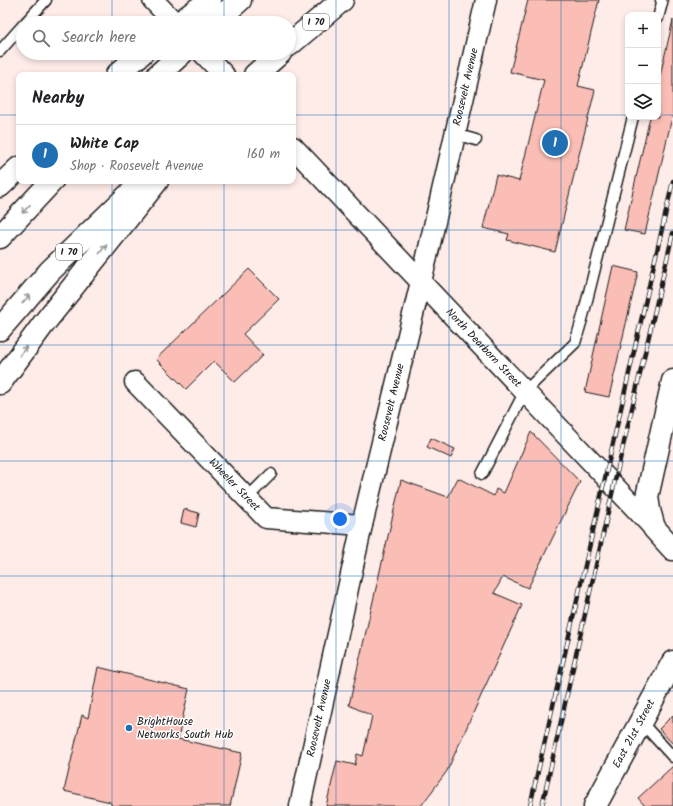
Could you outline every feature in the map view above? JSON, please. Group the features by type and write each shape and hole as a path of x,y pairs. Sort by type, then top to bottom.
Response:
{"main road":[{"path":"188,16 210,0"},
{"path":"222,16 240,0"},
{"name":"I 70","path":"296,39 342,0"},
{"path":"161,72 174,60"},
{"path":"258,72 272,60"},
{"path":"0,186 16,171"},
{"path":"0,237 49,184"},
{"name":"I 70","path":"0,329 50,271 140,184"},
{"path":"0,383 45,322 155,184"},
{"path":"654,528 647,497 673,381"},
{"name":"North Dearborn Street","path":"654,528 673,549"},
{"name":"East 21st Street","path":"595,806 673,662"}],"street":[{"path":"153,0 168,16"},
{"name":"Roosevelt Avenue","path":"300,806 362,525 421,282 486,0"},
{"path":"210,60 221,72"},
{"name":"North Dearborn Street","path":"296,151 654,528"},
{"name":"Wheeler Street","path":"135,382 266,518 362,525"}],"lane":[{"path":"31,16 46,0"},
{"path":"659,12 662,1"},
{"path":"0,50 16,33"},
{"path":"482,474 525,391 575,343 632,120"},
{"path":"455,134 476,140"},
{"path":"247,498 271,474"},
{"path":"641,722 673,757"}],"building":[{"path":"528,0 599,0 578,86 595,90 555,252 507,240 509,234 483,228 496,175 519,181 544,80 510,72"},
{"path":"673,20 673,113 645,234 624,230 649,120 661,120 661,71"},
{"path":"613,266 638,272 609,397 585,392"},
{"path":"249,269 279,299 243,334 263,355 235,382 214,361 186,389 156,359"},
{"path":"531,432 580,482 528,588 503,577 494,593 522,605 447,771 421,806 326,806 337,761 355,765 357,754 363,756 372,716 349,705 401,480 448,497 458,478 494,496 496,489 504,493"},
{"path":"431,438 455,449 451,458 427,447"},
{"path":"184,509 199,513 196,527 181,523"},
{"name":"BrightHouse Networks South Hub","path":"98,667 189,689 178,739 242,753 230,806 112,806 110,802 64,791 82,715 88,718"},
{"path":"673,715 673,744 659,729"},
{"path":"673,766 673,806 645,806 638,798"}],"railway":[{"path":"530,806 673,181"},
{"path":"542,806 614,485 673,233"}],"place":[{"name":"White Cap","path":"555,143"},
{"name":"BrightHouse Networks South Hub","path":"129,728"}]}
